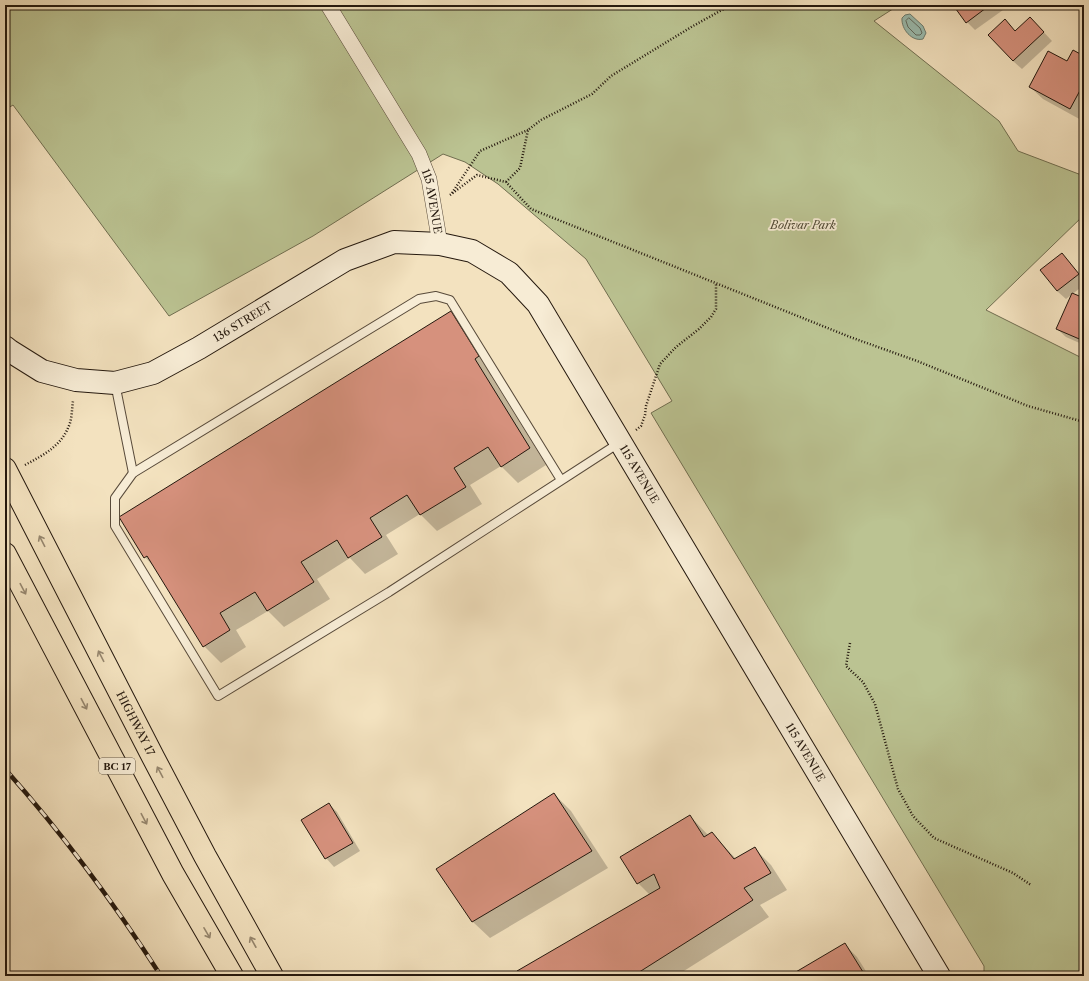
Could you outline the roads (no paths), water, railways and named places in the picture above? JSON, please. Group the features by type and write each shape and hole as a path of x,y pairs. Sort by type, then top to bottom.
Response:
{"highway":[{"name":"HIGHWAY 17","path":"14,468 153,757 272,976"},
{"name":"BC 17","path":"5,554 173,874 232,976"}],"street":[{"name":"115 AVENUE","path":"328,5 419,154 429,179 440,244 472,251 509,273 538,304 939,976"},
{"name":"136 STREET","path":"5,347 42,371 76,380 115,383 153,373 200,348 344,260 394,242 440,244"}],"lane":[{"path":"561,480 450,300 436,296 420,299 133,473 115,498 116,526 218,696 389,592 620,442"},
{"path":"115,383 133,473"}],"water":[{"path":"910,14 923,26 926,33 923,39 915,39 911,37 905,30 902,18 905,15"}],"railway":[{"path":"5,769 47,818 87,870 125,922 161,976"}],"park label":[{"name":"Bolivar Park","path":"803,225"}]}
